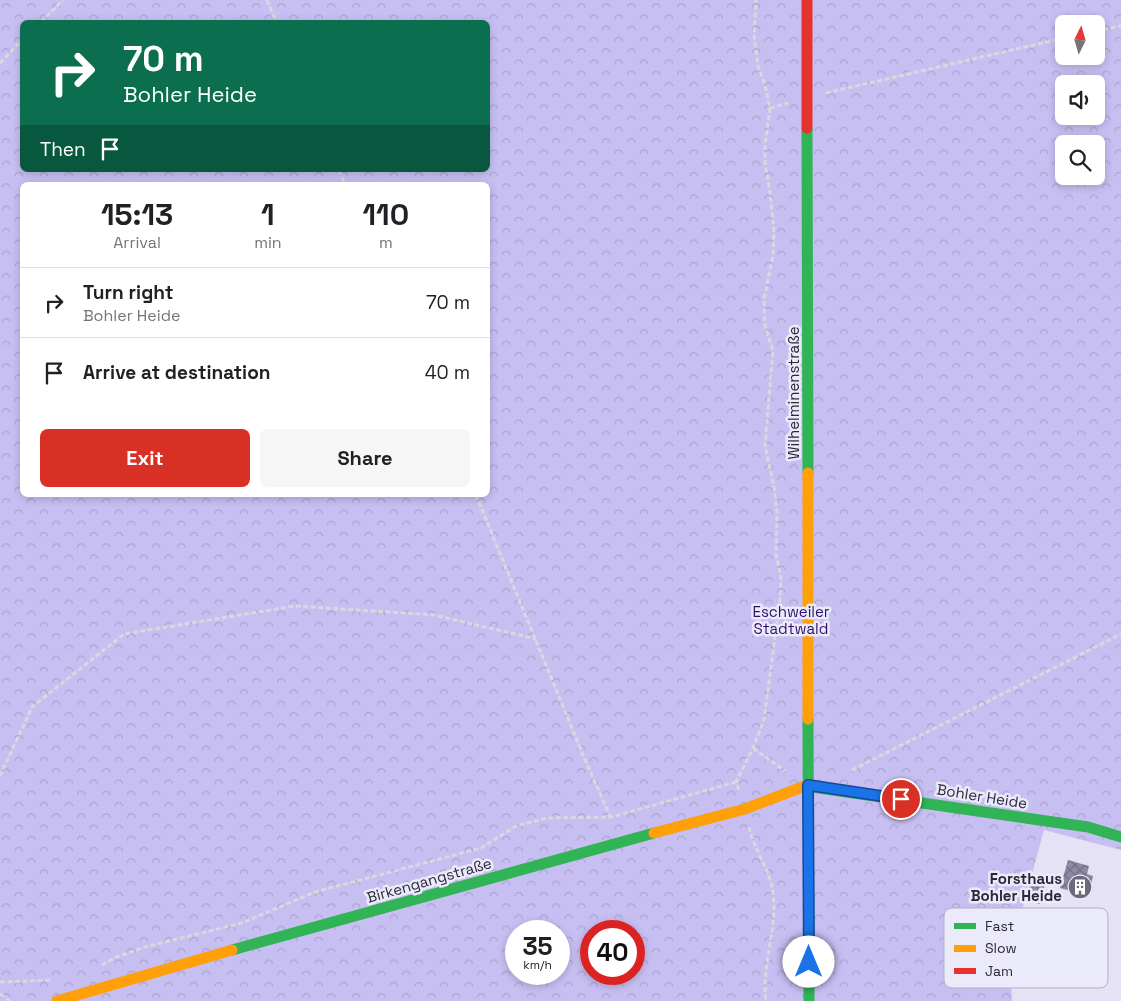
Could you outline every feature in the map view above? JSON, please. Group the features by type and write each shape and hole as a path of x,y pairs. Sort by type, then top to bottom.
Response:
{"street":[{"name":"Wilhelminenstraße","path":"807,0 809,1001"},
{"name":"Birkengangstraße","path":"57,1001 218,954 745,809 808,785"},
{"name":"Bohler Heide","path":"808,785 1088,827 1121,837"}],"path":[{"path":"43,20 63,0"},
{"path":"267,0 275,20"},
{"path":"99,966 114,958 145,947 242,922 316,892 481,848 516,826 547,818 611,817 736,782 764,720 780,598 780,578 776,554 777,512 765,445 773,351 765,326 764,299 772,256 774,232 765,163 765,145 770,108 765,85 758,66 754,36 756,0"},
{"path":"1105,29 1121,26"},
{"path":"808,98 1055,40"},
{"path":"0,63 20,42"},
{"path":"477,497 583,755 611,817"},
{"path":"0,776 32,707 124,634 295,606 434,614 536,639"},
{"path":"848,772 1121,634"},
{"path":"753,748 808,785"},
{"path":"745,809 751,835 769,874 773,893 773,923 766,966 766,1001"},
{"path":"0,982 58,980"},
{"path":"0,994 10,1001"}],"green space":[{"name":"Eschweiler Stadtwald","path":"0,0 1121,0 1121,850 1044,830 1023,908 944,908 944,988 1011,988 1012,1001 0,1001"}],"building":[{"name":"Forsthaus Bohler Heide","path":"1068,860 1089,866 1087,874 1093,876 1088,896 1060,888"},
{"path":"1032,876 1046,880 1040,904 1026,900"}],"traffic: fast":[{"path":"807,128 808,473"},
{"path":"808,719 809,1001"},
{"path":"805,786 1088,827 1121,837"},
{"path":"232,950 654,833"}],"traffic: slow":[{"path":"808,473 808,719"},
{"path":"654,833 745,809 805,786"},
{"path":"57,1001 232,950"}],"traffic: jam":[{"path":"807,0 807,128"}],"place":[{"name":"Forsthaus Bohler Heide","path":"1080,887"}],"route":[{"path":"809,962 808,785 901,799"}]}
